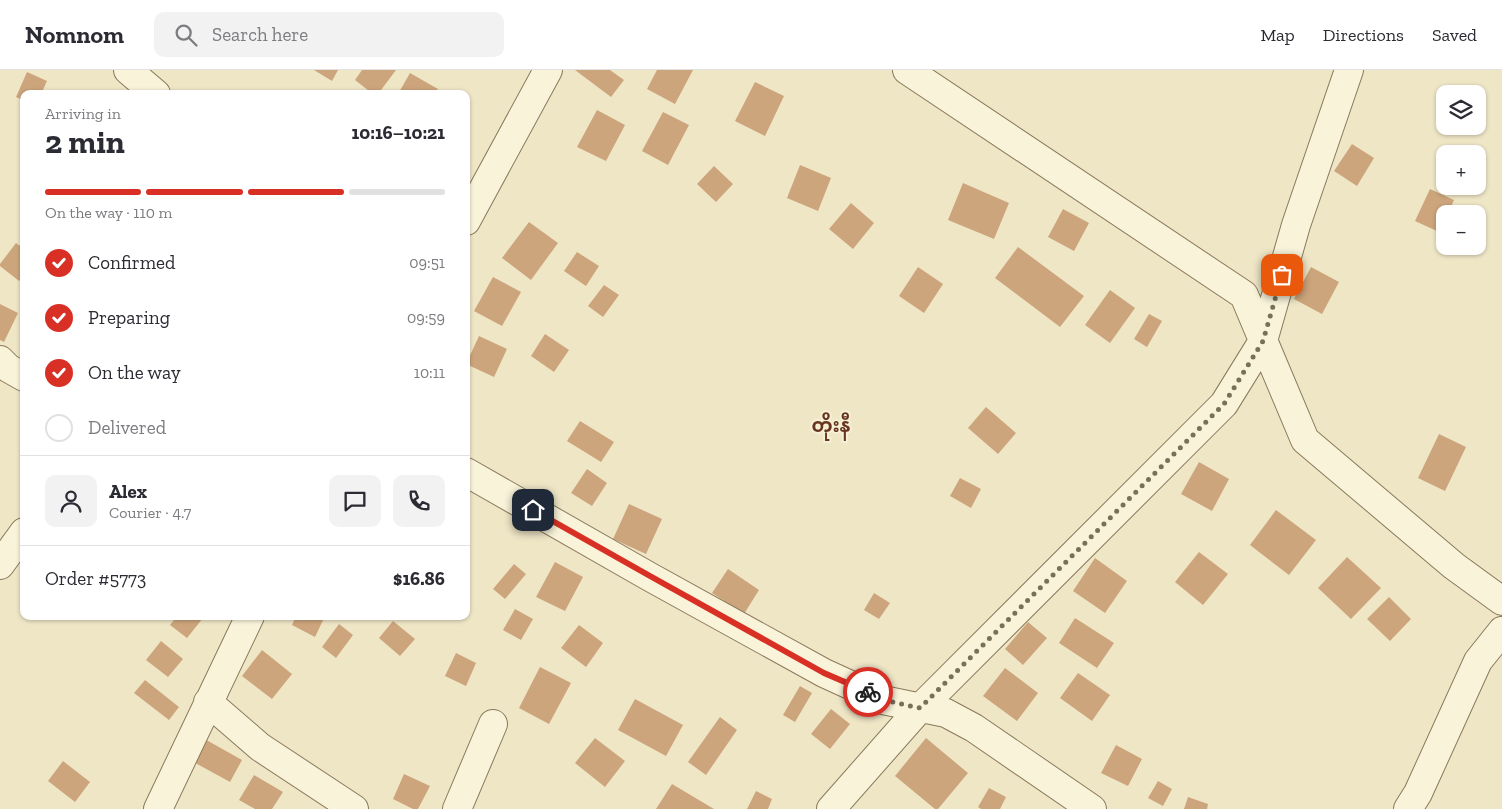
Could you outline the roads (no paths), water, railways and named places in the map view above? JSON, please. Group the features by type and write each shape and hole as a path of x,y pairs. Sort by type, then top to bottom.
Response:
{"street":[{"path":"128,70 151,90"},
{"path":"470,214 548,70"},
{"path":"907,70 1244,295 1306,440 1454,566 1502,601"},
{"path":"831,809 920,708 1224,404 1263,341 1296,225 1349,70"},
{"path":"0,360 8,368 20,375"},
{"path":"470,474 824,673 883,700 946,712 974,728 1092,809"},
{"path":"0,565 20,538"},
{"path":"158,809 248,620"},
{"path":"1408,809 1418,793 1478,661 1502,631"},
{"path":"208,702 260,747 354,809"},
{"path":"457,809 493,724"}],"district":[{"name":"တိုးနီ","path":"831,425"}]}
